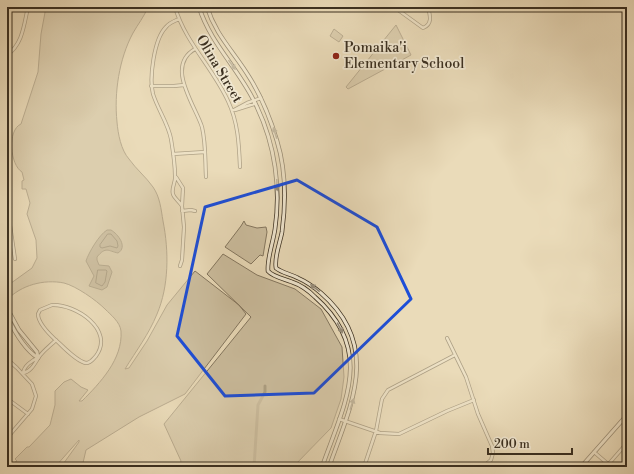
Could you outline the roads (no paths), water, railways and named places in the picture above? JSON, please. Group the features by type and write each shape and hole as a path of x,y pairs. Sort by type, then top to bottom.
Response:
{"main road":[{"path":"199,7 211,35 236,70 254,101 266,130 273,154 277,179 278,204 268,271 271,274 294,282 315,296 330,311 342,332 348,347 351,366 348,395 322,467"},
{"path":"207,7 221,38 246,72 261,98 278,142 282,162 284,204 282,232 276,268 305,281 325,296 339,312 352,338 357,360 357,380 353,401 329,467"},
{"path":"7,308 19,330 37,352 38,358"},
{"path":"7,316 22,342 33,355 38,358"},
{"path":"581,467 627,415"}],"street":[{"path":"7,55 14,50 19,43 28,7"},
{"name":"Olina Street","path":"175,7 179,19 195,49 233,110 238,132 240,167"},
{"path":"394,7 424,28 428,25 431,19 428,7"},
{"path":"402,12 406,7"},
{"path":"179,19 166,26 162,34 152,68 151,86 169,129 176,177 172,192 182,206"},
{"path":"195,49 188,54 184,61 183,73 184,84 199,121 204,139 206,177"},
{"path":"7,66 7,80"},
{"path":"151,86 174,86 184,84"},
{"path":"233,110 254,104 254,101 261,98"},
{"path":"173,154 205,152"},
{"path":"176,177 183,188 182,211 184,227 182,260 180,266"},
{"path":"7,205 15,259"},
{"path":"182,211 195,211"},
{"path":"57,305 70,308 86,318 99,332 102,341 100,350 92,361 86,363 56,340 39,320 38,314 43,308 57,305"},
{"path":"447,338 466,377 481,422 493,449 491,460 483,467"},
{"path":"23,374 29,371 37,362 38,358 56,340"},
{"path":"364,467 376,431 382,399 388,390 455,355"},
{"path":"7,359 32,384 36,396 34,404 28,414 7,438"},
{"path":"9,400 28,414"},
{"path":"339,419 376,431 393,434 403,432 446,411 474,400"},
{"path":"594,452 607,466 627,443"}],"water":[{"path":"107,230 111,230 116,234 121,241 122,247 118,253 105,250 97,257 99,265 109,266 112,272 107,287 102,290 89,286 94,276 86,261 95,244"}],"waterway":[{"path":"254,467 258,405 265,392 265,386"}],"place":[{"name":"Pomaika'i Elementary School","path":"336,56"}]}
